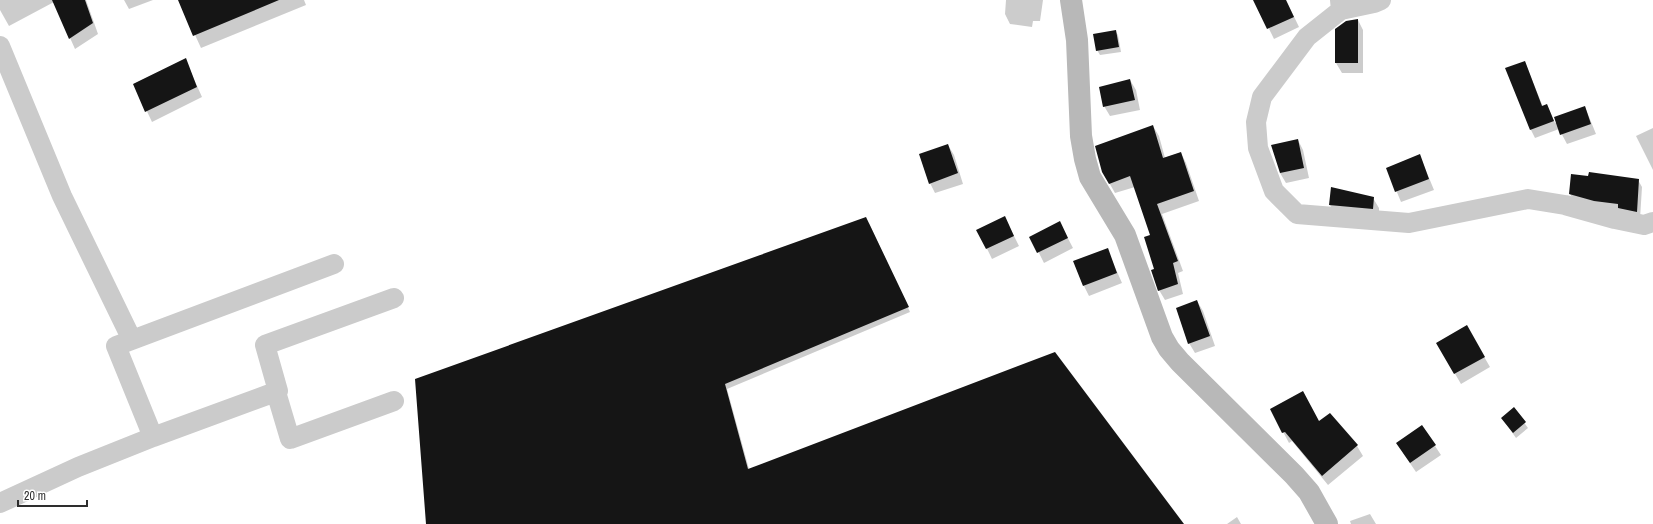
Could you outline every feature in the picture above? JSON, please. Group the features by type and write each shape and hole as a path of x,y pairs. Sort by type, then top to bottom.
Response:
{"street":[{"path":"1071,0 1077,40 1081,136 1085,159 1090,177 1125,235 1162,337 1169,349 1180,362 1294,475 1308,492 1327,524"},
{"path":"1381,0 1374,3 1340,5 1307,37 1262,97 1256,122 1258,148 1274,191 1297,214 1409,223 1528,199 1565,205 1615,219 1644,225 1653,222"},
{"path":"0,46 62,196 132,340"},
{"path":"153,437 116,346 334,264"},
{"path":"394,298 265,345 278,391 276,392 290,439 394,401"},
{"path":"0,503 78,467 153,437 276,392"}],"building":[{"path":"52,0 85,0 93,23 69,39"},
{"path":"178,0 279,0 193,36"},
{"path":"1253,0 1286,0 1294,17 1267,29"},
{"path":"1358,19 1358,63 1335,63 1335,29 1346,21"},
{"path":"1116,30 1119,47 1096,51 1093,34"},
{"path":"186,58 197,87 145,112 133,84"},
{"path":"1525,61 1542,106 1547,104 1554,121 1530,130 1505,68"},
{"path":"1130,79 1135,100 1103,107 1099,87"},
{"path":"1585,106 1591,124 1560,135 1554,117"},
{"path":"1153,125 1163,158 1181,152 1194,191 1157,204 1178,261 1173,263 1178,284 1158,291 1151,270 1154,269 1144,237 1150,235 1130,176 1109,184 1102,172 1095,146"},
{"path":"1298,139 1304,168 1280,173 1271,145"},
{"path":"948,144 958,173 929,184 919,154"},
{"path":"1420,154 1429,179 1395,192 1386,168"},
{"path":"1589,172 1639,179 1637,212 1618,208 1618,204 1594,201 1569,194 1571,174 1588,176"},
{"path":"1331,187 1374,197 1373,209 1329,205"},
{"path":"1005,216 1014,236 986,249 976,230"},
{"path":"866,217 909,307 725,384 748,469 1055,352 1184,524 426,524 415,379"},
{"path":"1060,221 1068,238 1037,253 1029,237"},
{"path":"1108,248 1117,273 1083,286 1073,261"},
{"path":"1197,300 1210,336 1188,344 1176,308"},
{"path":"1467,325 1485,357 1454,374 1436,343"},
{"path":"1303,391 1319,421 1330,413 1358,445 1322,476 1285,432 1282,433 1270,409"},
{"path":"1514,407 1526,422 1513,433 1501,418"},
{"path":"1422,425 1436,445 1410,463 1396,443"}]}
